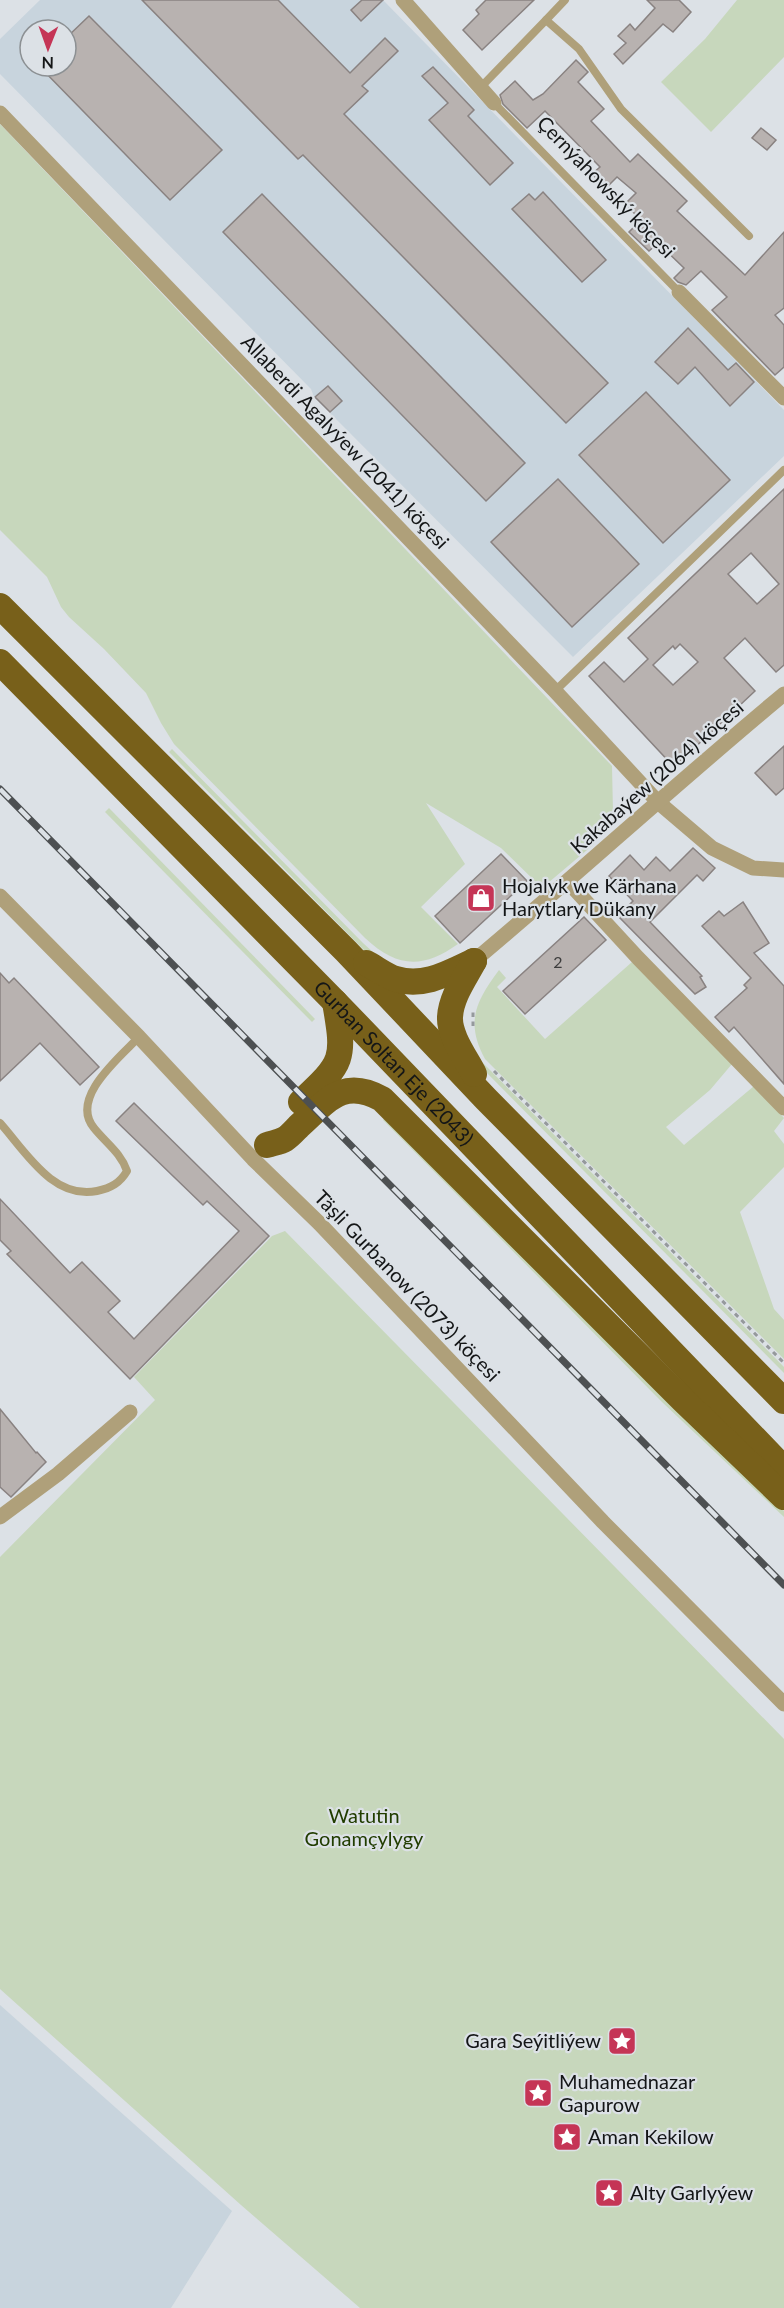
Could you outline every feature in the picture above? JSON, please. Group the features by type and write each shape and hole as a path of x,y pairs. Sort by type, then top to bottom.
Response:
{"highway":[{"path":"0,606 346,951 486,1099 784,1401"},
{"name":"Gurban Soltan Eje (2043)","path":"0,662 334,1002 784,1469"},
{"path":"346,951 396,979 414,982 432,980 474,961"},
{"path":"474,961 453,1000 450,1019 456,1038 486,1099"},
{"path":"260,1152 273,1127 332,1074 340,1056 340,1033 334,1002"},
{"path":"260,1152 285,1139 329,1098 343,1090 356,1089 369,1092 382,1100 674,1392 784,1497"}],"street":[{"name":"Çernýahowský köçesi","path":"403,0 494,103"},
{"name":"Allaberdi Agalyýew (2041) köçesi","path":"0,113 555,691 658,802 712,848 753,868 784,870"},
{"name":"Çernýahowský köçesi","path":"679,292 784,398"},
{"name":"Kakabaýew (2064) köçesi","path":"474,961 784,694"},
{"path":"568,882 638,958 784,1108"},
{"name":"Täşli Gurbanow (2073) köçesi","path":"0,896 139,1037 260,1152 319,1223 603,1522 784,1704"},
{"path":"0,1517 58,1474 130,1412"}],"lane":[{"path":"480,88 565,0"},
{"path":"546,20 579,49 621,108 749,236"},
{"name":"Çernýahowský köçesi","path":"494,103 679,292"},
{"path":"555,691 784,470"},
{"path":"0,1123 50,1180 72,1191 90,1192 106,1189 120,1182 127,1171 123,1158 91,1125 87,1106 92,1089 139,1037"}],"path":[{"path":"473,1027 475,1002"},
{"path":"491,1068 784,1364"}],"shaded area":[{"path":"40,0 383,0 784,410 784,456 573,657 314,397 311,389 0,74 0,39 18,21 18,78 78,78 78,18 22,18"},
{"path":"0,2005 232,2211 171,2308 0,2308"}],"green space":[{"path":"737,0 784,0 784,57 711,132 661,82 705,39"},
{"path":"0,124 612,766 613,812 593,845 542,888 501,848 426,803 465,864 421,907 458,944 445,952 433,958 410,962 388,955 365,938 174,744 146,693 104,649 69,617 61,607 47,577 0,530"},
{"path":"172,749 374,953 367,953 360,946 169,752"},
{"path":"109,808 315,1019 312,1022 105,812"},
{"path":"632,962 732,1064 710,1090 666,1127 684,1145 754,1086 784,1118 774,1131 784,1144 784,1167 740,1212 774,1309 784,1320 784,1359 485,1059 479,1046 475,1023 476,1012 484,992 499,970 506,978 497,987 545,1039"},
{"path":"482,1062 784,1367 784,1373 479,1065"},
{"path":"385,1117 784,1511 784,1517 662,1402 383,1120"},
{"name":"Watutin Gonamçylygy","path":"285,1231 784,1739 784,2308 360,2308 241,2205 0,1989 0,1557 155,1400 134,1377 272,1236"}],"building":[{"path":"142,0 278,0 350,73 385,38 398,51 362,86 368,91 344,114 608,383 566,423 303,155 298,159"},
{"path":"362,0 383,0 361,21 351,10"},
{"path":"486,0 534,0 482,50 463,30 479,14 476,10"},
{"path":"647,0 679,0 691,12 673,32 663,24 623,64 614,54 626,43 618,36 630,24 635,30 655,8"},
{"path":"89,16 222,150 170,200 51,78 78,78 78,27"},
{"path":"576,60 588,72 578,82 604,109 591,121 630,162 638,154 687,201 677,211 745,275 784,232 784,308 775,315 784,325 784,367 775,375 712,310 727,297 701,271 686,285 678,282 674,278 684,268 658,243 649,251 629,232 641,220 625,204 636,193 617,177 606,188 592,174 600,167 545,111 527,128 503,104 500,95 515,81 533,100 543,94"},
{"path":"433,67 474,110 468,116 513,163 490,185 429,120 448,103 422,76"},
{"path":"761,128 776,140 767,150 752,138"},
{"path":"543,192 606,260 582,282 512,209 529,194 535,200"},
{"path":"262,194 525,463 486,501 223,232"},
{"path":"688,328 728,370 736,363 754,382 730,406 695,367 678,384 655,362"},
{"path":"328,386 342,401 330,412 315,397"},
{"path":"646,392 730,480 663,543 579,455"},
{"path":"558,479 639,564 572,627 491,542"},
{"path":"784,489 784,665 776,672 745,638 724,658 755,691 674,767 589,676 604,662 624,682 648,659 628,638","holes":["751,553 779,584 757,604 728,574","680,644 698,662 673,685 653,665 673,646 675,649"]},
{"path":"784,746 784,788 776,795 755,773"},
{"path":"693,848 715,868 703,881 697,875 650,922 702,976 700,977 706,987 695,994 618,916 633,901 609,876 630,855 644,870 656,857 670,871"},
{"name":"Hojalyk we Kärhana Harytlary Dükany","path":"501,854 527,881 460,943 435,916"},
{"path":"743,902 769,943 754,953 784,986 784,1084 734,1027 729,1032 715,1017 747,988 744,985 751,978 702,926 719,911 724,916"},
{"path":"584,917 606,940 525,1014 503,991"},
{"path":"0,973 9,983 14,978 99,1067 80,1085 40,1043 0,1081"},
{"path":"134,1103 269,1236 130,1379 7,1254 11,1251 0,1240 0,1199 70,1273 82,1262 120,1301 108,1312 134,1339 239,1231 207,1201 203,1205 116,1121"},
{"path":"0,1409 46,1462 11,1497 0,1487"}],"railway":[{"path":"0,789 784,1585"}],"place":[{"name":"Hojalyk we Kärhana Harytlary Dükany","path":"481,898"},
{"name":"Gara Seýitliýew","path":"622,2041"},
{"name":"Muhamednazar Gapurow","path":"538,2093"},
{"name":"Aman Kekilow","path":"567,2137"},
{"name":"Alty Garlyýew","path":"609,2193"}]}
